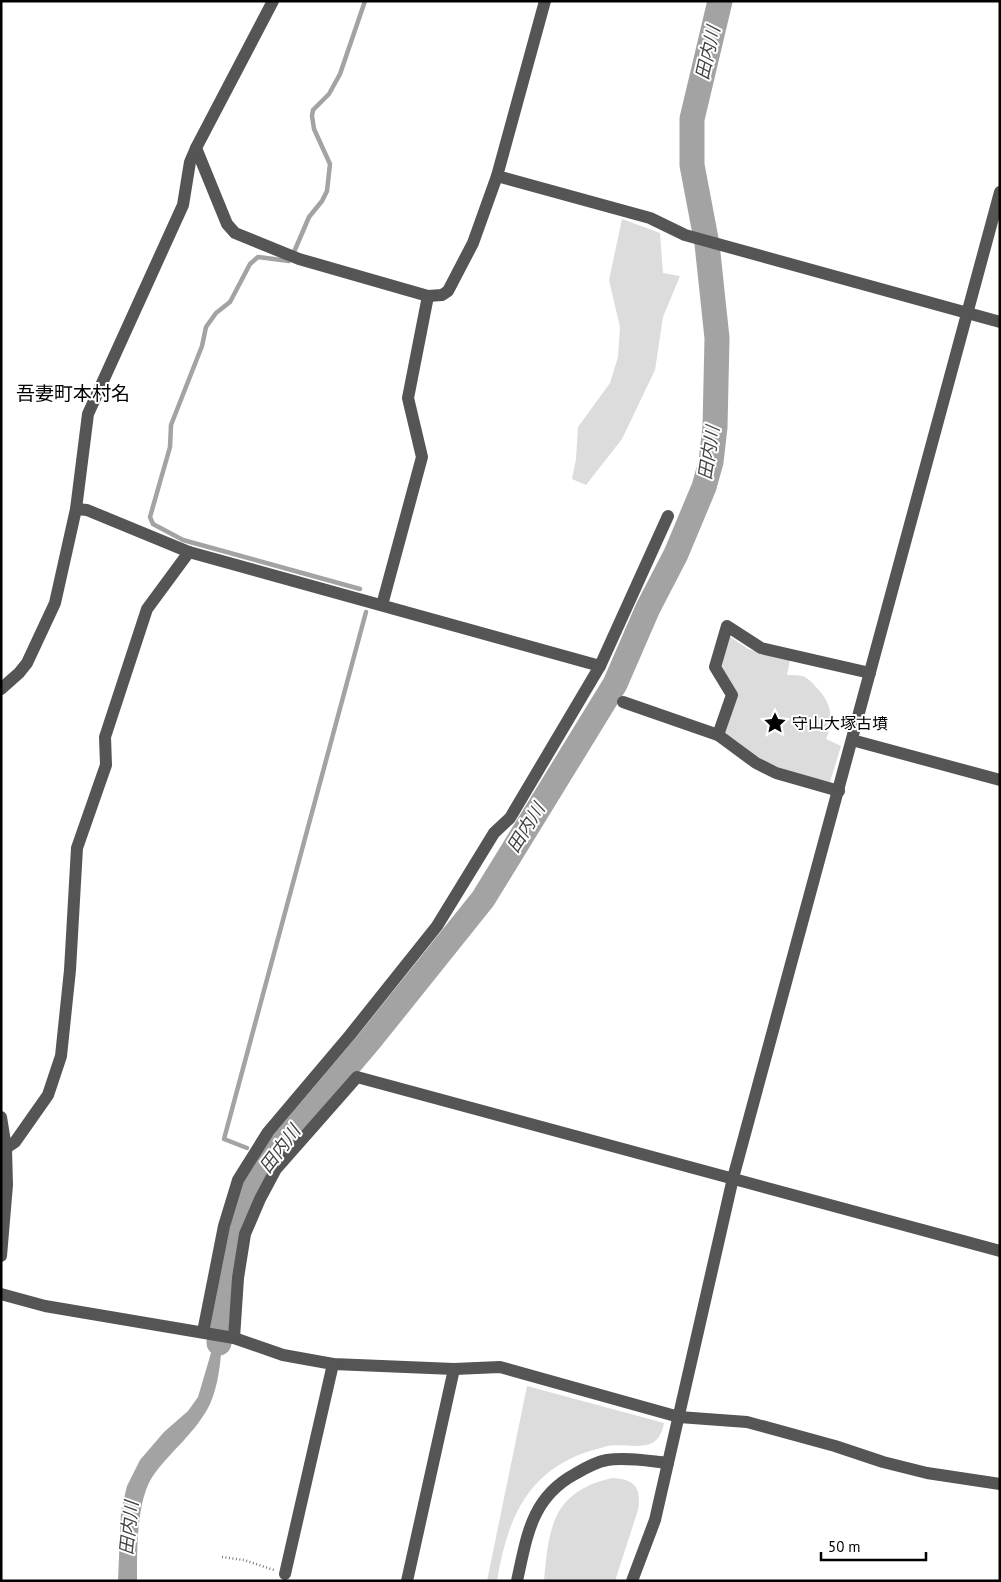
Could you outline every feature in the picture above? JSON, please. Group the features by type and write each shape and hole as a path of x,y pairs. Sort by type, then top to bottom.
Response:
{"street":[{"path":"1,689 19,674 27,663 55,603 76,509 88,414 183,205 190,162 196,148 273,1"},
{"path":"196,148 228,224 235,233 299,259 428,296 442,295 448,291 472,243 497,176 545,1"},
{"path":"497,176 650,218 685,235 716,244 1000,322"},
{"path":"632,1581 655,1520 733,1178 1000,192"},
{"path":"382,606 422,457 408,398 428,296"},
{"path":"76,509 87,510 190,552 600,666"},
{"path":"206,1332 224,1226 238,1180 268,1132 350,1035 437,926 494,834 510,818 600,666 668,516"},
{"path":"6,1148 15,1142 48,1095 61,1056 70,970 77,848 106,765 105,737 147,609 190,552"},
{"path":"718,735 732,694 716,666 727,626 762,648 870,673"},
{"path":"624,702 718,735 756,763 776,773 839,791"},
{"path":"852,740 1000,780"},
{"path":"232,1337 245,1234 260,1199 276,1169 357,1077 1000,1251"},
{"path":"1,1117 6,1148 6,1185 1,1256"},
{"path":"1,1294 45,1306 232,1337 283,1355 333,1364 454,1369 500,1367 679,1417 747,1422 927,1473 1000,1484"},
{"path":"286,1574 333,1364"},
{"path":"406,1581 454,1369"},
{"path":"517,1581 528,1532 538,1508 551,1492 567,1478 586,1467 606,1460 626,1459 668,1463"}],"path":[{"path":"222,1557 244,1560 286,1574"}],"shaded area":[{"path":"622,219 660,233 663,273 680,276 663,317 655,370 622,439 586,485 572,479 576,459 578,427 610,383 618,357 620,327 609,280"},
{"path":"729,636 748,649 790,660 787,675 805,677 825,698 831,717 826,739 841,746 830,782 779,769 756,759 723,733 735,693 720,666"},
{"path":"527,1386 664,1423 659,1437 650,1444 641,1446 609,1446 579,1455 558,1465 541,1479 528,1494 508,1533 497,1581 487,1581"},
{"path":"612,1478 631,1482 639,1495 638,1510 615,1581 544,1581 548,1544 557,1514 577,1492 592,1484"}],"water":[{"path":"224,1309 221,1357 217,1381 210,1404 205,1414 162,1464 149,1483 144,1496 139,1525 137,1581 118,1581 121,1511 127,1486 140,1460 164,1432 188,1411 198,1397"}],"waterway":[{"path":"294,252 309,217 322,201 327,191 330,164 314,129 313,110 329,94 340,74 365,1"},
{"name":"田内川","path":"219,1343 235,1232 257,1181 270,1158 370,1040 483,899 615,684 648,608 676,554 704,487 711,462 715,427 717,338 707,244 692,165 692,119 720,1"},
{"path":"290,260 258,257 250,264 230,302 216,313 206,327 202,346 171,425 170,447 150,517 153,524 183,540 360,589"},
{"path":"247,1148 224,1139 366,612"},
{"path":"261,1154 270,1158"}],"place":[{"name":"守山大塚古墳","path":"775,723"}],"district":[{"name":"吾妻町本村名","path":"73,393"}]}
